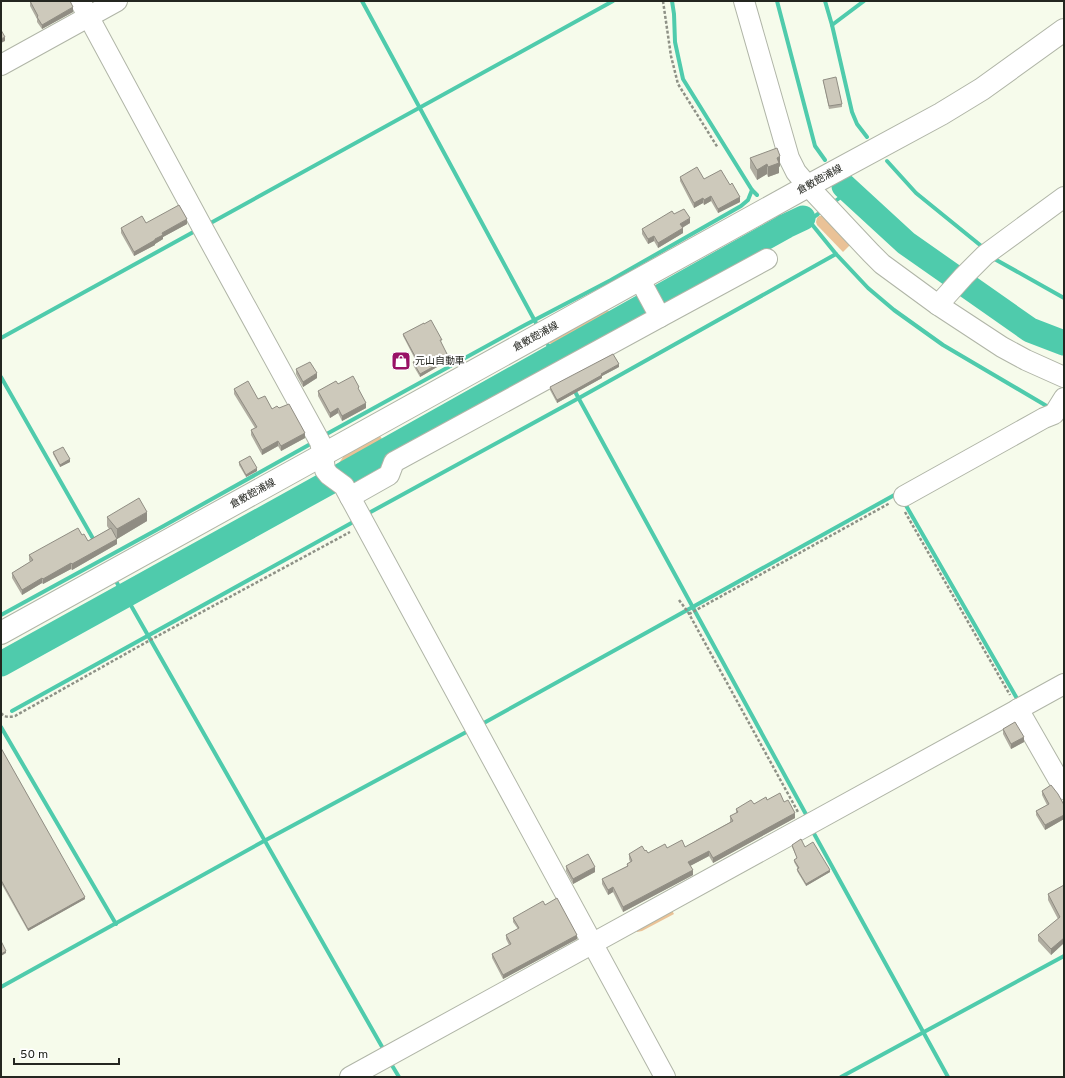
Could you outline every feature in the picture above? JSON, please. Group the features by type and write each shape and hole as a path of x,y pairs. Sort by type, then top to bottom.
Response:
{"main road":[{"name":"倉敷飽浦線","path":"1,633 651,300 808,186 941,114 982,89 1064,30"}],"street":[{"path":"1,65 88,11 117,1"},
{"path":"744,1 789,158 796,172 882,264 938,305 1002,348 1064,377"},
{"path":"88,11 202,228 330,464 365,524 665,1077"},
{"path":"938,305 991,250 1064,197"},
{"path":"330,464 389,475 394,462 563,370 651,300 767,258"},
{"path":"899,502 1044,418 1059,406"},
{"path":"350,1077 593,944 1015,703 1064,684"},
{"path":"1015,703 1064,789"}],"path":[{"path":"663,1 671,56 678,84 718,148"},
{"path":"689,613 899,502 1015,703"},
{"path":"1,713 8,717 15,716 365,524"},
{"path":"679,600 689,613 798,812"}],"shaded area":[{"path":"819,216 824,216 852,243 843,252 817,225 816,222"},
{"path":"606,310 609,311 610,319 554,351 549,341"},
{"path":"379,434 385,444 350,464 339,467 339,463 343,455"},
{"path":"669,905 674,914 642,931 637,932 634,925"}],"building":[{"path":"30,1 70,1 73,7 42,25"},
{"path":"1,30 5,37 1,39"},
{"path":"836,77 842,104 829,106 823,80"},
{"path":"777,148 780,156 777,158 779,163 768,167 767,164 757,170 750,158"},
{"path":"697,167 704,179 721,170 730,185 732,183 740,197 718,209 711,196 694,203 680,177"},
{"path":"179,205 187,219 162,233 163,235 134,252 121,228 142,216 146,223"},
{"path":"684,209 690,218 680,224 683,228 658,243 654,236 648,239 642,229 672,211 674,214"},
{"path":"431,320 442,340 440,340 449,358 420,374 413,362 417,360 403,334"},
{"path":"613,354 619,364 557,400 550,387"},
{"path":"310,362 317,373 303,382 296,369"},
{"path":"353,376 366,403 342,416 338,408 330,413 318,391 336,381 338,384"},
{"path":"248,381 258,399 265,396 272,409 277,406 279,408 289,404 305,433 281,446 278,441 262,450 251,430 257,427 234,389"},
{"path":"63,447 70,459 60,465 53,452"},
{"path":"250,456 257,468 246,475 239,462"},
{"path":"139,498 147,512 117,529 107,517"},
{"path":"78,528 88,541 111,528 117,539 22,590 12,573 33,560 29,555"},
{"path":"1015,722 1024,737 1011,744 1003,729"},
{"path":"1,748 85,897 28,929 1,880"},
{"path":"1051,785 1064,805 1064,815 1045,825 1036,811 1049,804 1042,791"},
{"path":"780,793 784,802 788,800 795,813 713,858 709,851 688,862 693,870 623,907 613,887 608,890 602,879 628,866 627,864 632,861 629,854 642,846 648,853 665,844 667,848 682,840 685,847 733,821 730,816 738,812 736,809 751,800 754,804 766,797 767,800"},
{"path":"801,839 805,847 813,842 830,870 806,884 797,869 799,868 794,860 797,858 792,845"},
{"path":"588,854 595,867 573,879 566,866"},
{"path":"1064,885 1064,938 1051,949 1038,935 1060,917 1048,894"},
{"path":"557,898 577,935 503,975 492,954 511,944 506,935 519,928 513,918 543,901 545,905"},
{"path":"1,941 6,951 1,954"}],"waterway":[{"path":"362,1 536,323"},
{"path":"207,225 613,1"},
{"path":"672,1 675,42 683,79 752,190 757,195"},
{"path":"777,1 815,146 825,160"},
{"path":"825,1 852,112 857,124 867,137"},
{"path":"832,25 864,1"},
{"path":"887,161 916,193 985,249"},
{"path":"844,186 906,243 1030,330 1064,343"},
{"path":"323,436 525,325 611,280 741,206 748,200 752,190"},
{"path":"834,202 849,191"},
{"path":"778,214 786,226"},
{"path":"808,221 818,214"},
{"path":"803,218 810,222 836,254 868,288 894,310 943,345 1051,408"},
{"path":"1,664 328,483 786,226 803,218"},
{"path":"1,338 197,230"},
{"path":"367,514 579,398 836,254"},
{"path":"991,257 1064,298"},
{"path":"548,345 559,365"},
{"path":"1,377 95,542"},
{"path":"573,388 808,818"},
{"path":"1,615 314,442"},
{"path":"482,724 898,493"},
{"path":"904,502 1019,702"},
{"path":"12,711 355,521"},
{"path":"116,581 124,596"},
{"path":"125,595 385,1052"},
{"path":"1,727 116,924"},
{"path":"1,987 264,841 470,730"},
{"path":"812,830 948,1077"},
{"path":"841,1077 1064,956"},
{"path":"390,1062 399,1077"}],"place":[{"name":"元山自動車","path":"401,361"}]}
